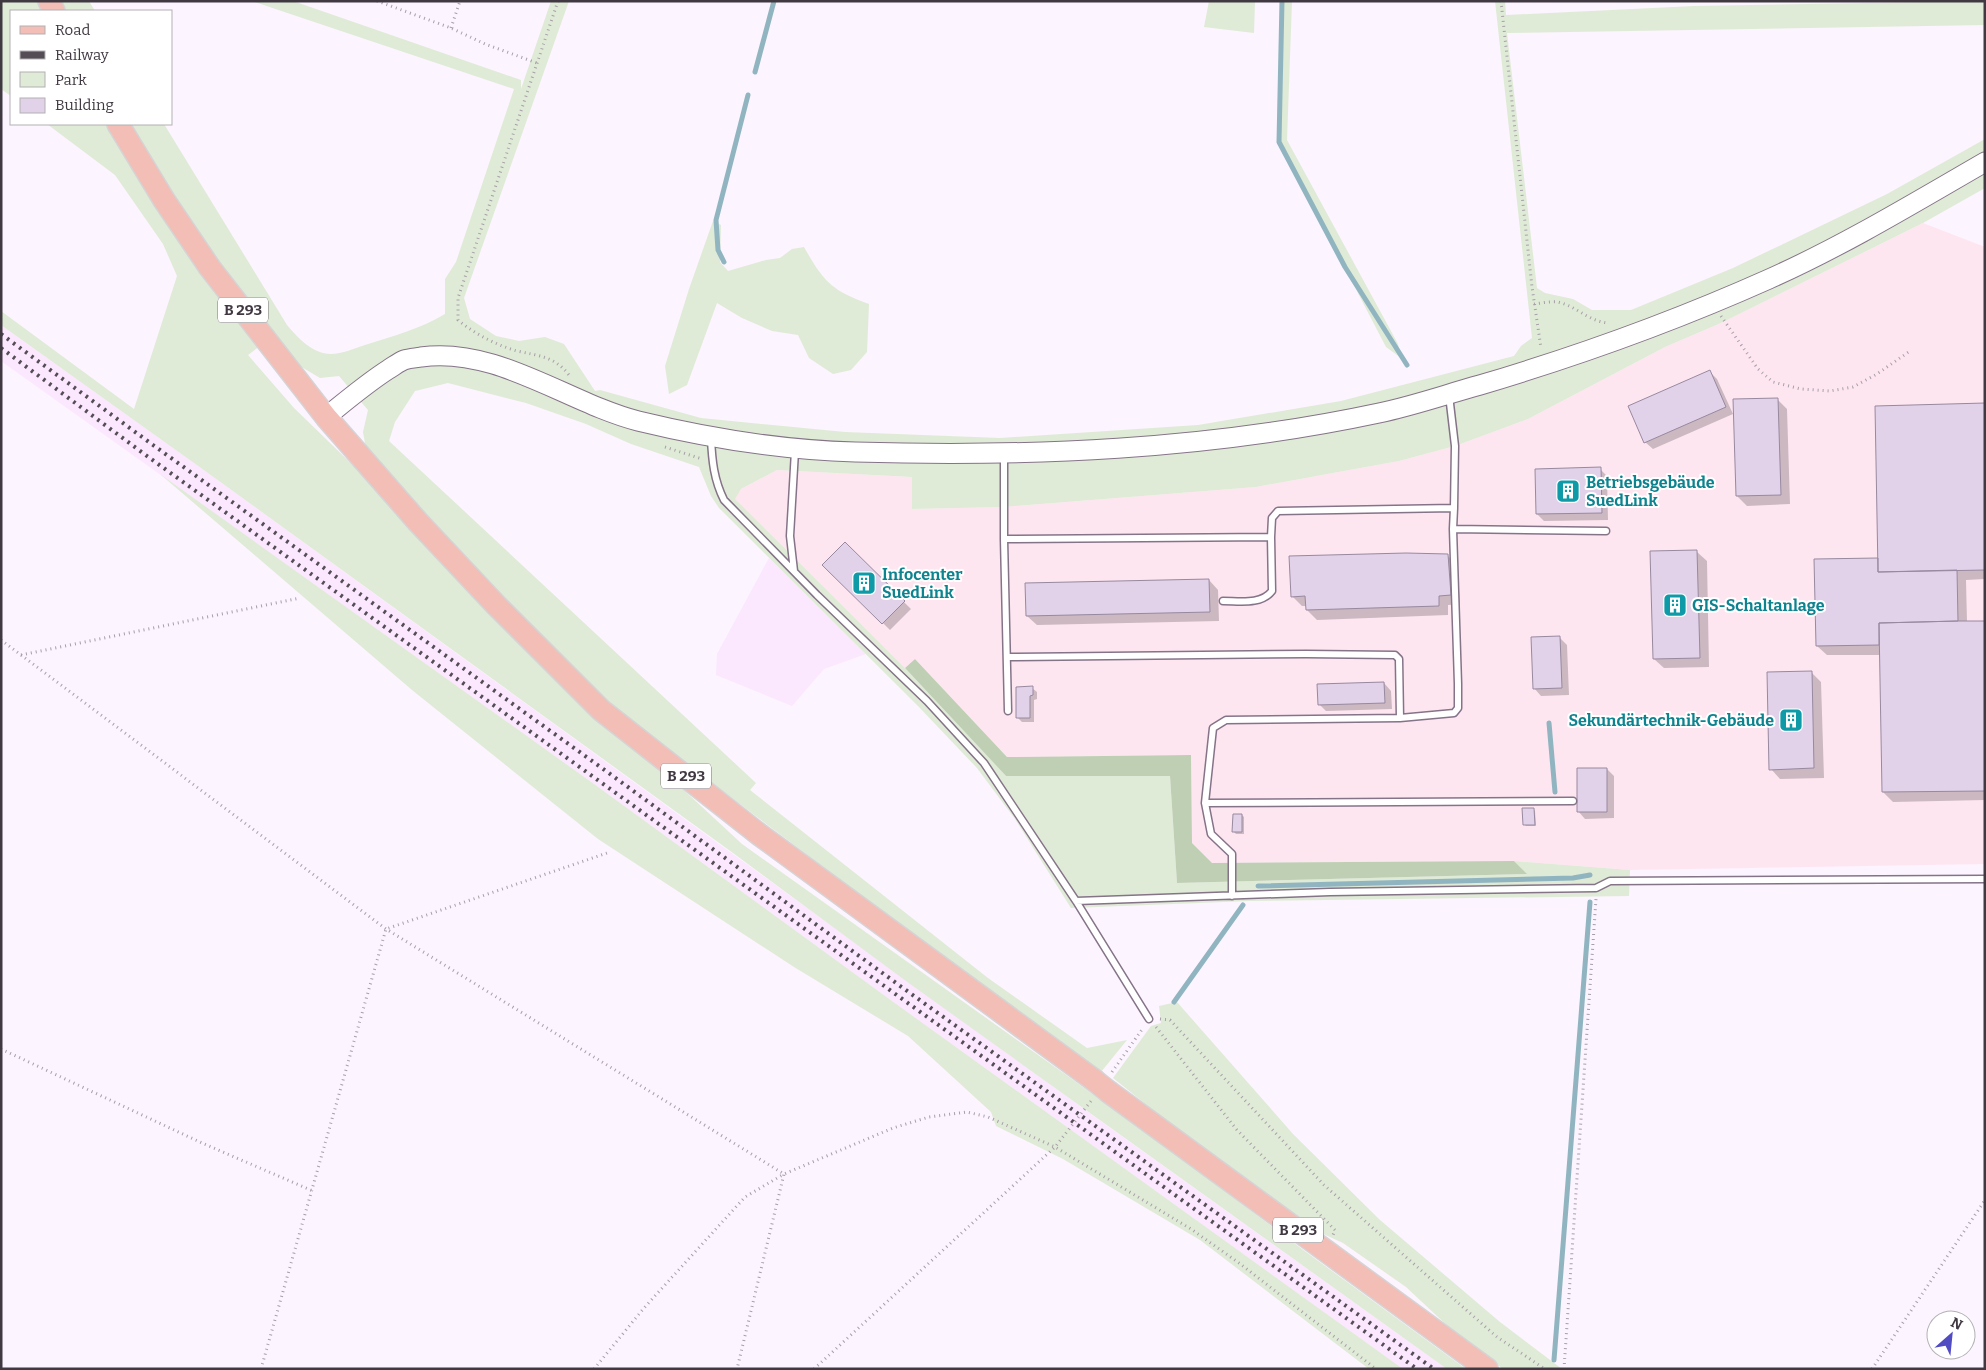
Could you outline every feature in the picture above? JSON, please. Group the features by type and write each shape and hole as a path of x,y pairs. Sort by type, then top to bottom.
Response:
{"main road":[{"name":"B 293","path":"119,125 164,200 210,268 326,417 418,522 495,604 601,710 760,835 1486,1369"},
{"path":"326,417 371,381 404,360 448,354 468,357 498,366 632,420 711,437 819,451 1004,453 1067,451 1207,441 1295,429 1383,412 1449,394 1543,366 1668,321 1771,278 1898,213 1985,162"}],"lane":[{"path":"1232,896 1232,854 1211,834 1205,803 1213,728 1226,720 1400,718 1454,713 1458,708 1453,529 1456,446 1449,394"},
{"path":"711,437 715,478 724,500 927,701 984,763 1076,901 1149,1019"},
{"path":"794,571 790,536 795,448"},
{"path":"1004,453 1008,711"},
{"path":"1223,601 1259,600 1267,597 1272,591 1272,518 1278,511 1454,508"},
{"path":"1453,529 1606,531"},
{"path":"1004,539 1271,537"},
{"path":"1008,657 1395,655 1400,659 1400,718"},
{"path":"1205,803 1573,801"},
{"path":"1076,901 1330,892 1596,888 1610,881 1985,879"}],"path":[{"path":"377,1 537,63"},
{"path":"450,28 460,1"},
{"path":"558,1 458,298 458,320 474,334 517,350 551,358 570,376"},
{"path":"1501,1 1534,304 1543,366"},
{"path":"1534,304 1556,302 1569,305 1587,318 1607,324 1616,322"},
{"path":"1712,303 1758,369 1773,382 1800,389 1830,391 1853,387 1877,374 1910,351"},
{"path":"20,655 300,598"},
{"path":"1,640 386,929 784,1174"},
{"path":"386,929 610,852"},
{"path":"1564,1369 1596,888"},
{"path":"261,1369 386,929"},
{"path":"814,1369 1055,1148 1149,1019"},
{"path":"1149,1019 1238,1130 1335,1230 1330,1253"},
{"path":"1149,1019 1170,1020 1324,1185 1497,1337 1545,1369"},
{"path":"1,1049 202,1143 313,1191"},
{"path":"594,1369 644,1308 745,1197 784,1174 893,1128 929,1116 967,1112 988,1117 1055,1148 1191,1229 1239,1263 1376,1369"},
{"path":"737,1369 784,1174"},
{"path":"1872,1369 1985,1200"}],"shaded area":[{"path":"1923,223 1985,247 1985,864 1630,870 1514,861 1211,863 1192,843 1191,755 1007,757 915,659 905,668 734,499 741,489 777,470 912,477 912,509 1003,507 1256,487 1399,461 1455,446 1528,419 1665,347 1721,323"},
{"path":"1,325 1106,1125 1447,1369 1403,1369 594,784 1,361"},
{"path":"769,558 866,654 824,669 792,706 716,675 717,654"}],"green space":[{"path":"1,1 89,1 94,10 10,10 10,95 1,89"},
{"path":"252,1 293,1 521,80 521,89 551,1 569,1 464,298 470,319 496,336 519,341 545,337 564,344 595,391 600,390 701,418 845,432 1000,438 1198,425 1341,401 1514,356 1521,346 1532,338 1495,1 1505,1 1506,15 1694,6 1985,1 1985,25 1507,33 1537,288 1545,293 1573,299 1592,310 1631,310 1733,268 1887,194 1985,139 1985,188 1923,223 1721,323 1665,347 1528,419 1455,446 1399,461 1256,487 1003,507 912,509 912,477 777,470 741,489 735,499 905,668 1006,776 1170,776 1177,883 1526,874 1514,861 1630,870 1629,896 1249,901 1071,908 1015,819 977,768 918,706 719,508 711,496 699,467 631,444 586,424 526,403 448,383 415,391 395,422 389,441 756,783 750,790 988,978 1087,1048 1127,1040 1101,1072 933,950 622,715 544,641 432,525 366,449 363,432 368,410 339,376 320,378 300,366 273,336 248,355 294,408 396,507 592,705 742,844 1142,1129 1466,1369 1447,1369 906,981 733,853 1,325 1,311 134,409 177,276 163,244 115,175 48,125 165,125 287,325 301,340 312,348 331,354 344,352 416,328 436,319 445,314 445,279 456,262 514,89"},
{"path":"1209,1 1255,1 1254,33 1204,27"},
{"path":"1280,1 1292,1 1287,140 1398,344 1401,358 1386,347 1277,143"},
{"path":"713,221 721,225 720,262 728,271 780,258 792,249 804,247 823,277 837,289 869,304 867,352 851,370 833,374 809,358 798,335 772,331 742,318 717,303 687,385 669,394 665,366"},
{"path":"160,474 594,784 1403,1369 1369,1369 1200,1240 1063,1159 996,1126 991,1112 908,1036 794,967 598,839 412,690"},
{"path":"915,659 1007,757 1191,755 1192,843 1212,863 1514,861 1527,874 1177,883 1170,776 1006,776 905,668"},
{"path":"1177,1002 1293,1134 1380,1220 1500,1322 1562,1369 1503,1369 1453,1331 1406,1287 1343,1243 1319,1232 1197,1145 1113,1078 1151,1026 1161,1023 1159,1006"}],"building":[{"path":"1710,370 1726,407 1644,443 1628,406"},
{"path":"1778,398 1781,495 1736,496 1733,399"},
{"path":"1985,403 1985,570 1878,572 1875,406"},
{"name":"Betriebsgebäude SuedLink","path":"1601,467 1602,513 1536,514 1535,469"},
{"name":"Infocenter SuedLink","path":"845,542 905,601 882,624 822,565"},
{"name":"GIS-Schaltanlage","path":"1697,550 1700,658 1653,659 1650,551"},
{"path":"1406,553 1448,554 1451,595 1439,596 1439,606 1306,610 1305,596 1291,597 1289,556"},
{"path":"1878,558 1878,572 1957,570 1958,621 1879,623 1879,645 1816,646 1814,559"},
{"path":"1209,579 1210,612 1026,616 1025,583"},
{"path":"1985,621 1985,791 1882,792 1879,623"},
{"path":"1560,636 1562,688 1533,689 1531,637"},
{"name":"Sekundärtechnik-Gebäude","path":"1812,671 1814,768 1769,770 1767,672"},
{"path":"1384,682 1385,703 1318,705 1317,684"},
{"path":"1033,686 1033,695 1030,696 1030,718 1016,718 1016,687"},
{"path":"1577,768 1607,768 1607,812 1577,812"},
{"path":"1522,808 1534,808 1535,825 1523,825"},
{"path":"1233,814 1242,814 1242,832 1232,832"}],"waterway":[{"path":"755,72 774,1"},
{"path":"1282,1 1279,142 1345,267 1407,365"},
{"path":"724,262 718,250 716,220 748,95"},
{"path":"1549,723 1555,792"},
{"path":"1258,886 1573,878 1590,875"},
{"path":"1554,1360 1590,902"},
{"path":"1174,1002 1243,905"}],"railway":[{"path":"1,334 903,988 1434,1369"},
{"path":"1,348 147,456 1417,1369"}],"place":[{"name":"Betriebsgebäude SuedLink","path":"1568,491"},
{"name":"Infocenter SuedLink","path":"864,583"},
{"name":"GIS-Schaltanlage","path":"1675,605"},
{"name":"Sekundärtechnik-Gebäude","path":"1791,720"}]}
